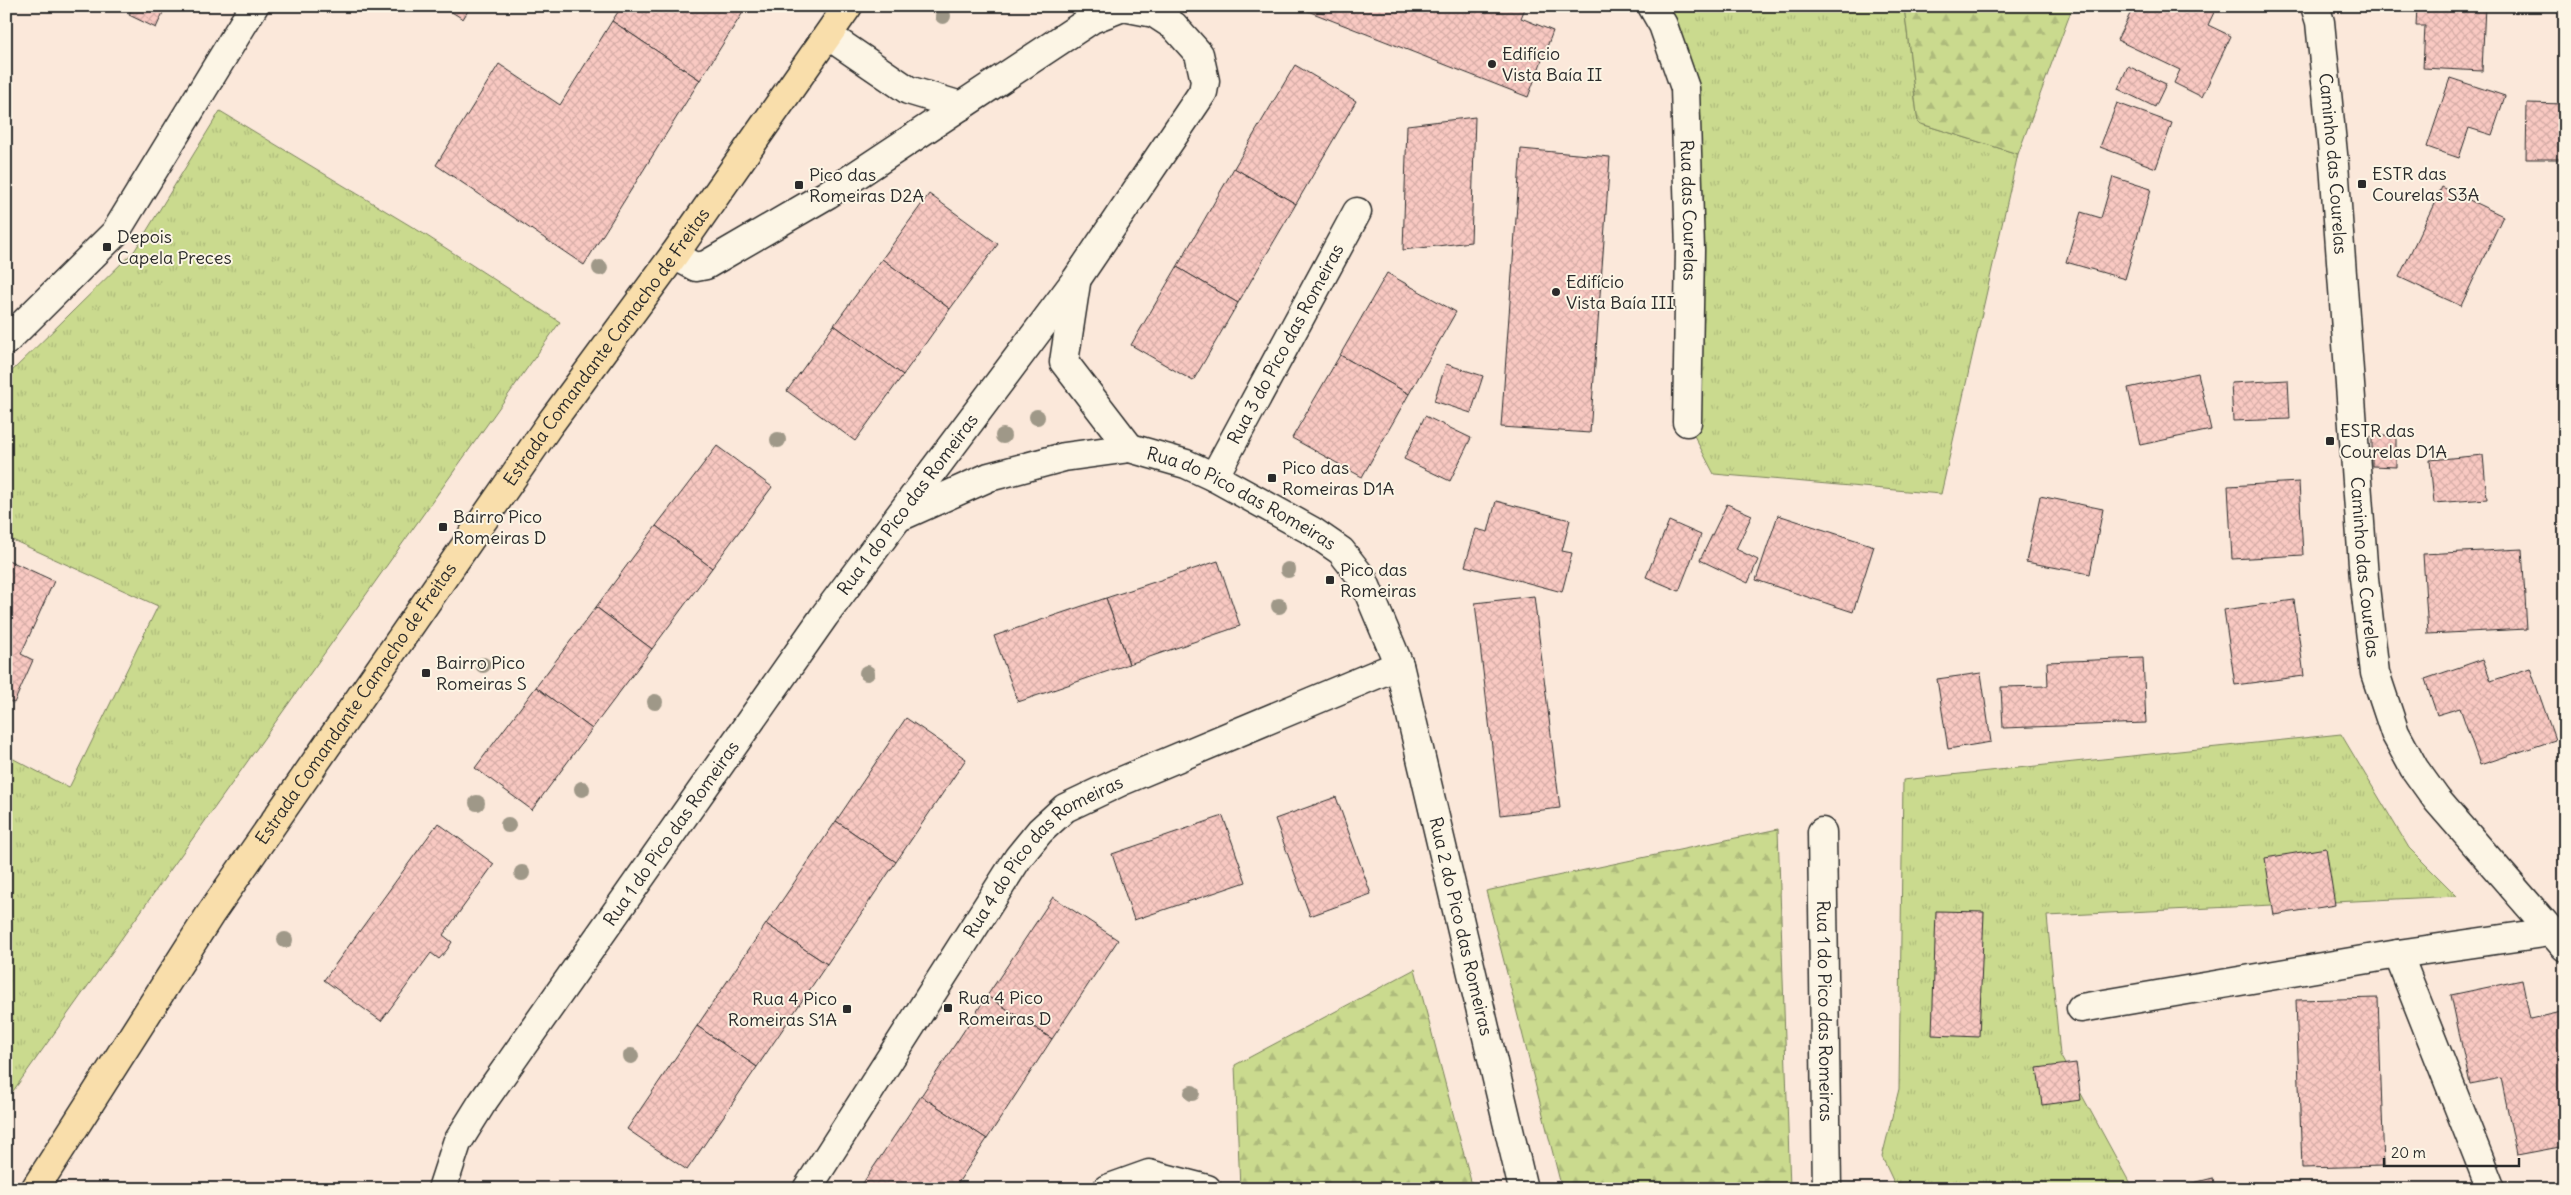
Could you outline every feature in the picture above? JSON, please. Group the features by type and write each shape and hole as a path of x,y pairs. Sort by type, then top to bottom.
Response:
{"main road":[{"name":"Estrada Comandante Camacho de Freitas","path":"35,1189 217,905 549,425 674,255 829,36 848,6"}],"street":[{"path":"6,341 115,233 254,6"},
{"name":"Rua das Courelas","path":"1652,6 1663,25 1685,88 1690,250 1687,422"},
{"name":"Caminho das Courelas","path":"2315,6 2320,22 2334,164 2364,578 2375,673 2394,733 2414,768 2437,800 2558,940"},
{"name":"Rua 1 do Pico das Romeiras","path":"442,1189 457,1143 482,1103 826,615 1076,280 1203,92 1205,81 1199,54 1174,26 1168,22 1154,14 1123,7 1092,19 1060,38 828,194 706,265 696,267 674,255"},
{"path":"829,36 908,90 961,106"},
{"name":"Rua 3 do Pico das Romeiras","path":"1214,477 1357,212"},
{"name":"Rua do Pico das Romeiras","path":"1076,280 1064,362 1130,448"},
{"name":"Rua do Pico das Romeiras","path":"900,517 989,477 1064,456 1130,448 1186,464 1214,477 1312,531 1341,551 1363,579 1399,665"},
{"name":"Rua 4 do Pico das Romeiras","path":"807,1189 1018,858 1040,831 1065,808 1122,781 1399,665"},
{"name":"Rua 2 do Pico das Romeiras","path":"1399,665 1523,1189"},
{"name":"Rua 1 do Pico das Romeiras","path":"1822,832 1827,1189"},
{"path":"2081,1008 2398,954 2558,940"},
{"path":"2398,954 2492,1189"},
{"path":"1107,1189 1149,1174 1207,1189"}],"green space":[{"path":"1652,6 1904,6 1918,123 2018,154 1941,494 1714,474 1687,422 1685,88"},
{"path":"1904,6 2073,6 2018,154 1918,123"},
{"path":"220,111 424,234 560,322 6,1101 6,755 69,788 158,606 6,537 6,377 135,250"},
{"path":"2341,734 2409,848 2457,896 2047,916 2060,1055 2133,1189 1897,1189 1882,1157 1899,1089 1903,780"},
{"path":"1778,829 1790,1189 1562,1189 1486,891"},
{"path":"1415,969 1473,1189 1240,1189 1235,1065"}],"building":[{"path":"133,6 160,6 165,8 156,28 129,15"},
{"path":"442,6 471,6 463,19"},
{"path":"622,6 747,6 700,80 612,21"},
{"name":"Edifício Vista Baía II","path":"1295,6 1526,6 1521,18 1553,31 1528,97"},
{"path":"2134,6 2217,6 2208,25 2231,36 2202,97 2174,83 2180,70 2117,40"},
{"path":"2417,6 2485,6 2482,71 2423,68 2425,26 2416,26"},
{"path":"612,21 700,80 584,265 436,165 499,64 560,105"},
{"path":"1295,65 1356,101 1296,204 1234,168"},
{"path":"2128,66 2166,84 2155,107 2118,89"},
{"path":"2450,78 2505,96 2492,135 2469,128 2459,158 2427,147"},
{"path":"2117,103 2172,123 2156,168 2100,147"},
{"path":"2527,103 2565,104 2565,159 2526,159"},
{"path":"1475,117 1471,242 1403,250 1407,125"},
{"name":"Edifício Vista Baía III","path":"1521,149 1610,157 1590,433 1501,427"},
{"path":"1234,168 1296,204 1238,303 1177,267"},
{"path":"2113,177 2151,189 2125,279 2066,262 2081,212 2101,218"},
{"path":"2442,187 2503,216 2461,306 2399,277"},
{"path":"929,194 998,244 950,309 882,259"},
{"path":"882,259 950,309 903,375 834,325"},
{"path":"1177,267 1238,303 1193,381 1131,345"},
{"path":"1387,273 1456,312 1409,394 1340,355"},
{"path":"834,325 903,375 855,441 787,391"},
{"path":"1340,355 1409,394 1362,477 1292,438"},
{"path":"1446,364 1483,376 1471,413 1434,401"},
{"path":"2198,373 2211,430 2140,445 2128,388"},
{"path":"2288,380 2290,419 2233,421 2231,383"},
{"path":"1425,416 1471,438 1450,481 1404,459"},
{"path":"2372,436 2396,436 2396,467 2372,466"},
{"path":"717,446 772,487 712,568 656,526"},
{"path":"2483,455 2487,499 2434,503 2430,460"},
{"path":"2299,482 2303,555 2232,559 2228,486"},
{"path":"2040,496 2103,509 2090,574 2026,562"},
{"path":"1496,501 1570,520 1562,551 1572,553 1562,592 1465,566 1476,529 1488,532"},
{"path":"1727,504 1752,515 1736,549 1758,560 1748,583 1700,560"},
{"path":"1778,515 1874,546 1853,612 1756,580"},
{"path":"1669,521 1701,535 1679,591 1646,577"},
{"path":"656,526 712,568 652,649 596,607"},
{"path":"2522,549 2527,629 2428,634 2423,554"},
{"path":"6,559 54,581 21,654 33,660 14,703 6,700"},
{"path":"1218,561 1240,626 1129,664 1106,598"},
{"path":"1534,596 1560,808 1500,815 1475,603"},
{"path":"1106,598 1129,664 1018,702 994,636"},
{"path":"2294,600 2304,676 2235,685 2224,610"},
{"path":"596,607 652,649 592,729 536,687"},
{"path":"2143,658 2146,723 2003,728 2001,687 2048,686 2047,662"},
{"path":"2483,659 2491,681 2530,668 2555,740 2480,765 2460,708 2437,715 2425,679"},
{"path":"1981,673 1991,742 1948,749 1937,679"},
{"path":"536,687 592,729 532,810 475,768"},
{"path":"906,718 966,759 896,862 836,821"},
{"path":"1336,797 1371,894 1310,916 1275,819"},
{"path":"1223,816 1246,882 1134,920 1112,854"},
{"path":"836,821 896,862 827,964 766,924"},
{"path":"438,823 494,864 443,935 452,942 447,950 439,959 431,953 381,1021 324,980"},
{"path":"2326,848 2335,905 2274,915 2265,858"},
{"path":"1053,897 1118,940 1052,1039 987,996"},
{"path":"1936,911 1984,912 1979,1037 1932,1035"},
{"path":"766,924 827,964 757,1067 697,1026"},
{"path":"2522,980 2530,1019 2565,1011 2565,1146 2517,1155 2501,1078 2470,1084 2451,995"},
{"path":"987,996 1052,1039 987,1139 921,1096"},
{"path":"2378,998 2384,1166 2302,1168 2296,1000"},
{"path":"697,1026 757,1067 687,1170 627,1129"},
{"path":"2076,1063 2081,1100 2042,1105 2037,1068"},
{"path":"921,1096 987,1139 954,1189 859,1189"},
{"path":"2213,1178 2215,1189 2173,1188"}],"place":[{"name":"Edifício Vista Baía II","path":"1492,64"},
{"name":"ESTR das Courelas S3A","path":"2362,184"},
{"name":"Pico das Romeiras D2A","path":"799,185"},
{"name":"Depois Capela Preces","path":"107,247"},
{"name":"Edifício Vista Baía III","path":"1556,292"},
{"name":"ESTR das Courelas D1A","path":"2330,441"},
{"name":"Pico das Romeiras D1A","path":"1272,478"},
{"name":"Bairro Pico Romeiras D","path":"443,527"},
{"name":"Pico das Romeiras","path":"1330,580"},
{"name":"Bairro Pico Romeiras S","path":"426,673"},
{"name":"Rua 4 Pico Romeiras D","path":"948,1008"},
{"name":"Rua 4 Pico Romeiras S1A","path":"847,1009"}]}
